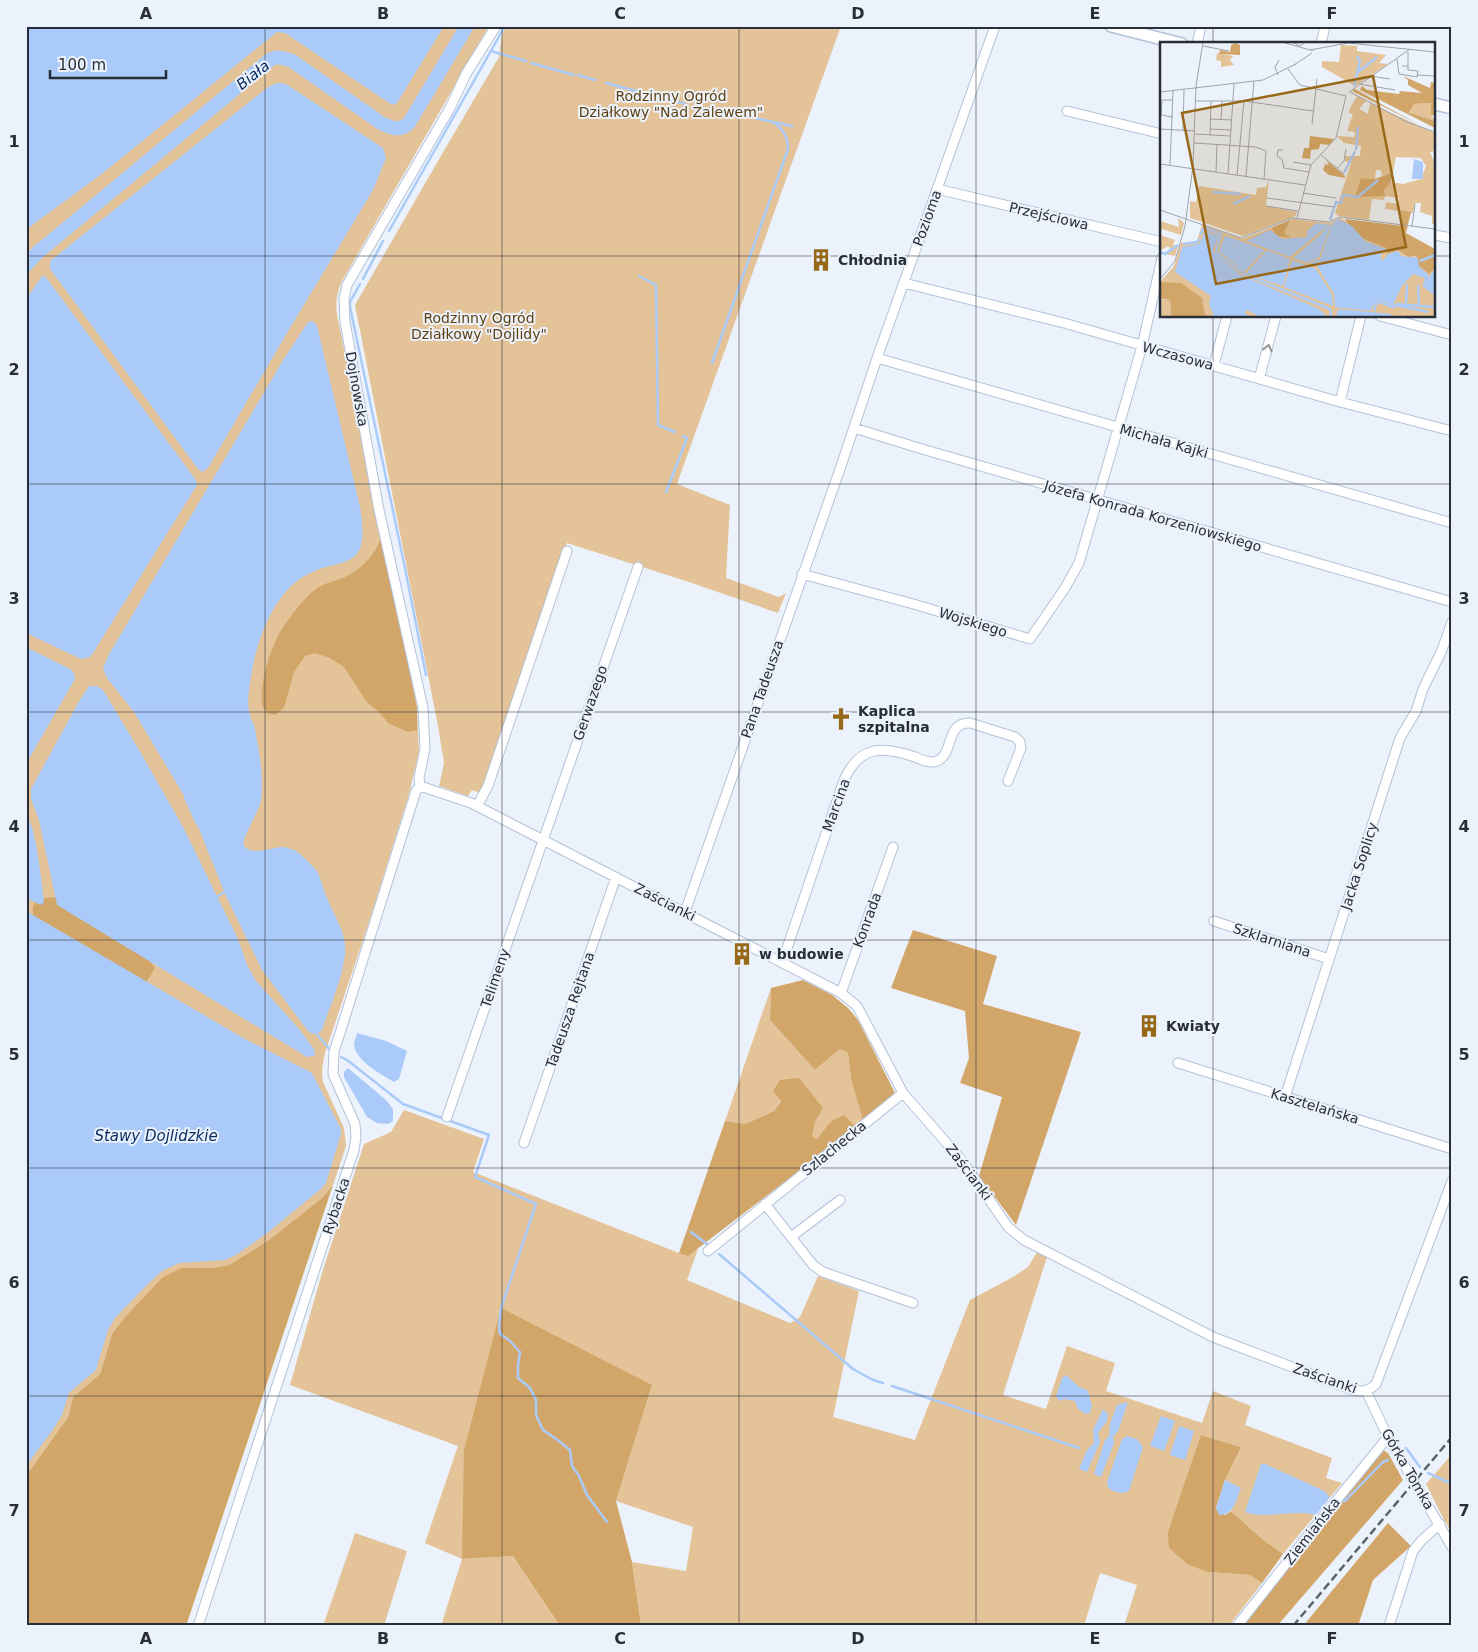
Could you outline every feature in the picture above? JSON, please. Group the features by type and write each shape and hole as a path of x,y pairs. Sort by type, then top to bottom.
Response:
{"street":[{"name":"Dojnowska","path":"420,786 419,778 425,748 423,708 379,510 343,310 344,299 347,285 432,140 466,74 496,26"},
{"name":"Pozioma","path":"841,466 877,358 995,26"},
{"path":"1111,26 1174,42"},
{"path":"1196,42 1200,26"},
{"path":"1321,42 1325,26"},
{"path":"1436,104 1452,108"},
{"path":"1067,111 1160,134"},
{"name":"Przejściowa","path":"937,189 1160,242"},
{"path":"1436,235 1452,238"},
{"path":"1096,500 1142,346 1160,267"},
{"name":"Wczasowa","path":"904,283 1064,323 1340,402 1452,431"},
{"path":"1214,365 1226,318"},
{"path":"1260,379 1275,318"},
{"path":"1340,402 1361,318"},
{"path":"1388,318 1452,334"},
{"name":"Michała Kajki","path":"877,358 1452,523"},
{"name":"Józefa Konrada Korzeniowskiego","path":"854,428 1096,500 1452,602"},
{"name":"Pana Tadeusza","path":"685,912 841,466"},
{"name":"Wojskiego","path":"802,574 917,605 1030,639 1079,563 1096,500"},
{"path":"477,806 488,786 567,551"},
{"name":"Gerwazego","path":"543,839 638,567"},
{"name":"Jacka Soplicy","path":"1285,1097 1400,738 1416,711 1452,622"},
{"name":"Marcina","path":"782,963 844,780 857,760 868,752 881,750 898,752 930,762 936,762 941,759 955,730 963,722 1015,737 1020,742 1020,748 1008,781"},
{"name":"Zaścianki","path":"420,786 477,806 841,993 857,1006 903,1093 964,1163 1008,1227 1024,1240 1213,1337 1353,1390 1366,1391 1376,1384 1452,1181"},
{"name":"Rybacka","path":"198,1626 354,1150 355,1124 334,1074 334,1052 416,791 420,786"},
{"name":"Telimeny","path":"448,1117 543,839"},
{"name":"Konrada","path":"841,993 893,847"},
{"name":"Tadeusza Rejtana","path":"524,1143 616,877"},
{"name":"Szklarniana","path":"1214,921 1330,959"},
{"name":"Kasztelańska","path":"1178,1063 1452,1149"},
{"name":"Szlachecka","path":"708,1251 903,1093"},
{"path":"791,1237 840,1200"},
{"path":"765,1204 813,1265 823,1272 913,1303"},
{"name":"Górka Tomka","path":"1366,1391 1388,1437 1452,1547"},
{"name":"Ziemiańska","path":"1237,1626 1388,1437"},
{"path":"1389,1626 1413,1551 1440,1524"}],"green space":[{"path":"26,26 489,26 341,283 337,301 339,322 417,708 419,752 409,794 370,919 325,1053 322,1071 323,1082 344,1128 346,1146 333,1185 322,1198 269,1240 229,1265 211,1268 181,1268 164,1277 124,1318 112,1334 100,1374 73,1397 68,1417 26,1476"},
{"path":"507,26 841,26 677,484 730,505 726,578 779,597 786,593 778,613 567,543 480,793 472,790 468,796 439,786 444,763 438,726 355,305 499,57 502,34"},
{"path":"771,988 770,1020 815,1070 840,1049 848,1053 851,1079 863,1121 856,1127 830,1122 817,1139 811,1136 822,1108 781,1100 774,1111 745,1124 725,1121"},
{"path":"404,1110 484,1139 473,1172 679,1253 698,1249 687,1280 790,1323 800,1317 818,1276 859,1291 833,1417 915,1440 970,1300 1028,1267 1037,1252 1047,1257 1003,1395 1046,1409 1067,1346 1115,1363 1106,1391 1202,1423 1213,1391 1251,1406 1245,1425 1332,1458 1326,1478 1342,1483 1283,1554 1261,1538 1231,1511 1240,1488 1225,1480 1241,1447 1201,1435 1208,1572 1250,1575 1262,1583 1229,1626 1124,1626 1137,1585 1100,1573 1084,1626 641,1626 632,1562 686,1571 693,1527 616,1501 652,1385 463,1559 513,1556 560,1626 441,1626 462,1559 425,1543 458,1446 290,1385 322,1273 364,1144 391,1132"},
{"path":"1452,1454 1452,1533 1426,1484"},
{"path":"355,1533 407,1551 384,1626 323,1626"}],"shaded area":[{"path":"382,536 417,708 417,730 408,732 388,723 366,701 344,667 330,658 315,653 305,656 294,672 284,708 275,715 267,713 262,704 263,679 273,647 283,627 301,603 314,591 322,585 345,577 363,565 376,549"},
{"path":"55,897 144,952 155,968 147,981 140,984 44,925 33,915 33,906 40,899"},
{"path":"913,930 997,956 983,1004 1081,1032 1016,1225 979,1176 1002,1097 960,1083 969,1058 965,1011 891,988"},
{"path":"803,980 832,995 848,1008 858,1020 896,1095 863,1121 851,1079 848,1053 840,1049 815,1070 770,1020 771,988"},
{"path":"799,1078 823,1108 815,1122 812,1136 817,1139 830,1122 844,1115 856,1127 688,1256 679,1253 725,1121 745,1124 774,1111 781,1101 773,1091 780,1080"},
{"path":"333,1185 186,1626 26,1626 26,1476 68,1417 73,1397 100,1374 112,1334 124,1318 163,1277 181,1268 211,1268 229,1265 269,1240 322,1198"},
{"path":"501,1308 652,1385 616,1501 632,1562 641,1626 560,1626 513,1556 462,1559 464,1450"},
{"path":"1201,1435 1241,1447 1225,1480 1216,1508 1225,1515 1231,1511 1261,1538 1283,1554 1262,1583 1250,1575 1208,1572 1187,1564 1169,1548 1168,1533"},
{"path":"1383,1450 1388,1453 1403,1480 1277,1626 1242,1626 1301,1551"},
{"path":"1388,1523 1411,1546 1373,1580 1358,1626 1303,1626"}],"water":[{"path":"26,26 444,26 397,103 392,105 285,33 277,32 103,173 31,226 26,232"},
{"path":"277,83 289,86 383,148 386,158 373,190 208,468 202,472 50,269 50,261 268,87"},
{"path":"42,276 45,276 196,480 197,485 93,653 90,657 81,659 26,633 26,299"},
{"path":"311,321 317,326 360,507 362,538 359,550 352,558 317,570 297,581 279,600 266,624 256,651 248,698 249,711 258,743 262,782 261,800 244,845 247,849 256,851 284,847 296,851 305,858 318,873 342,932 345,954 341,973 322,1030 315,1034 308,1031 262,970 225,894 189,804 134,712 107,678 103,669 108,656 285,357 308,322"},
{"path":"26,647 70,669 74,673 75,679 26,764"},
{"path":"89,686 97,686 103,690 183,827 238,939 247,965 256,981 299,1029 314,1049 314,1056 307,1057 57,905 39,820 31,799 31,789"},
{"path":"26,815 33,830 38,856 44,902 41,905 26,898"},
{"name":"Stawy Dojlidzkie","path":"26,911 245,1039 312,1073 341,1129 341,1134 326,1183 266,1234 236,1255 225,1260 179,1263 162,1271 115,1318 108,1330 96,1370 69,1393 62,1415 26,1466"},
{"path":"357,1033 386,1041 407,1051 399,1079 394,1082 383,1076 359,1057 354,1045"},
{"path":"348,1068 386,1100 393,1109 393,1121 388,1124 377,1123 367,1117 344,1077 344,1072"},
{"path":"1066,1375 1079,1387 1087,1390 1092,1405 1090,1413 1085,1414 1078,1409 1075,1401 1064,1399 1059,1401 1056,1396 1062,1378"},
{"path":"1128,1402 1118,1431 1113,1437 1114,1443 1101,1477 1094,1474 1105,1440 1109,1436 1110,1424 1117,1405"},
{"path":"1103,1409 1108,1414 1107,1421 1098,1433 1100,1442 1087,1472 1079,1469 1087,1450 1094,1443 1093,1430"},
{"path":"1161,1416 1175,1421 1164,1451 1150,1446"},
{"path":"1179,1426 1194,1431 1185,1460 1170,1455"},
{"path":"1127,1436 1137,1439 1143,1447 1129,1491 1121,1493 1108,1488 1107,1482 1122,1439"},
{"path":"1261,1464 1265,1464 1320,1489 1330,1497 1316,1515 1298,1513 1262,1515 1245,1512"},
{"path":"1225,1480 1241,1488 1231,1510 1219,1515 1216,1508"}],"waterway":[{"name":"Biała","path":"26,265 37,253 271,59 281,58 292,61 381,123 392,128 402,128 409,123 467,26"},
{"path":"389,231 505,26"},
{"path":"491,51 526,61"},
{"path":"531,63 574,75"},
{"path":"578,75 595,80"},
{"path":"606,83 685,104"},
{"path":"698,107 739,115"},
{"path":"746,116 792,126"},
{"path":"712,363 788,149 785,134 775,123"},
{"name":"Biała","path":"151,158 156,163"},
{"path":"363,279 383,241"},
{"path":"639,276 656,285 658,425 675,432"},
{"path":"360,284 350,302 350,307 426,675"},
{"path":"666,492 687,438 683,436"},
{"path":"185,797 197,824"},
{"path":"215,896 217,897 224,892"},
{"path":"315,1032 330,1050"},
{"path":"341,1057 403,1104 489,1135 475,1177 536,1204 501,1308 500,1334 509,1340 520,1352 518,1378 530,1388 536,1400 536,1415 543,1430 570,1450 572,1466 579,1476 587,1495 607,1522"},
{"path":"691,1232 707,1244"},
{"path":"719,1254 853,1369 873,1380 883,1383"},
{"path":"892,1386 1079,1448"},
{"path":"1403,1450 1406,1448 1420,1467"},
{"path":"1339,1501 1345,1501 1383,1462 1388,1460"},
{"path":"1428,1473 1452,1484"}],"railway":[{"path":"1293,1626 1452,1437"}],"place":[{"name":"Chłodnia","path":"821,260"},
{"name":"Kaplica szpitalna","path":"841,719"},
{"name":"w budowie","path":"742,954"},
{"name":"Kwiaty","path":"1149,1026"}],"park label":[{"name":"Rodzinny Ogród Działkowy \"Nad Zalewem\"","path":"671,104"},
{"name":"Rodzinny Ogród Działkowy \"Dojlidy\"","path":"479,326"}]}
